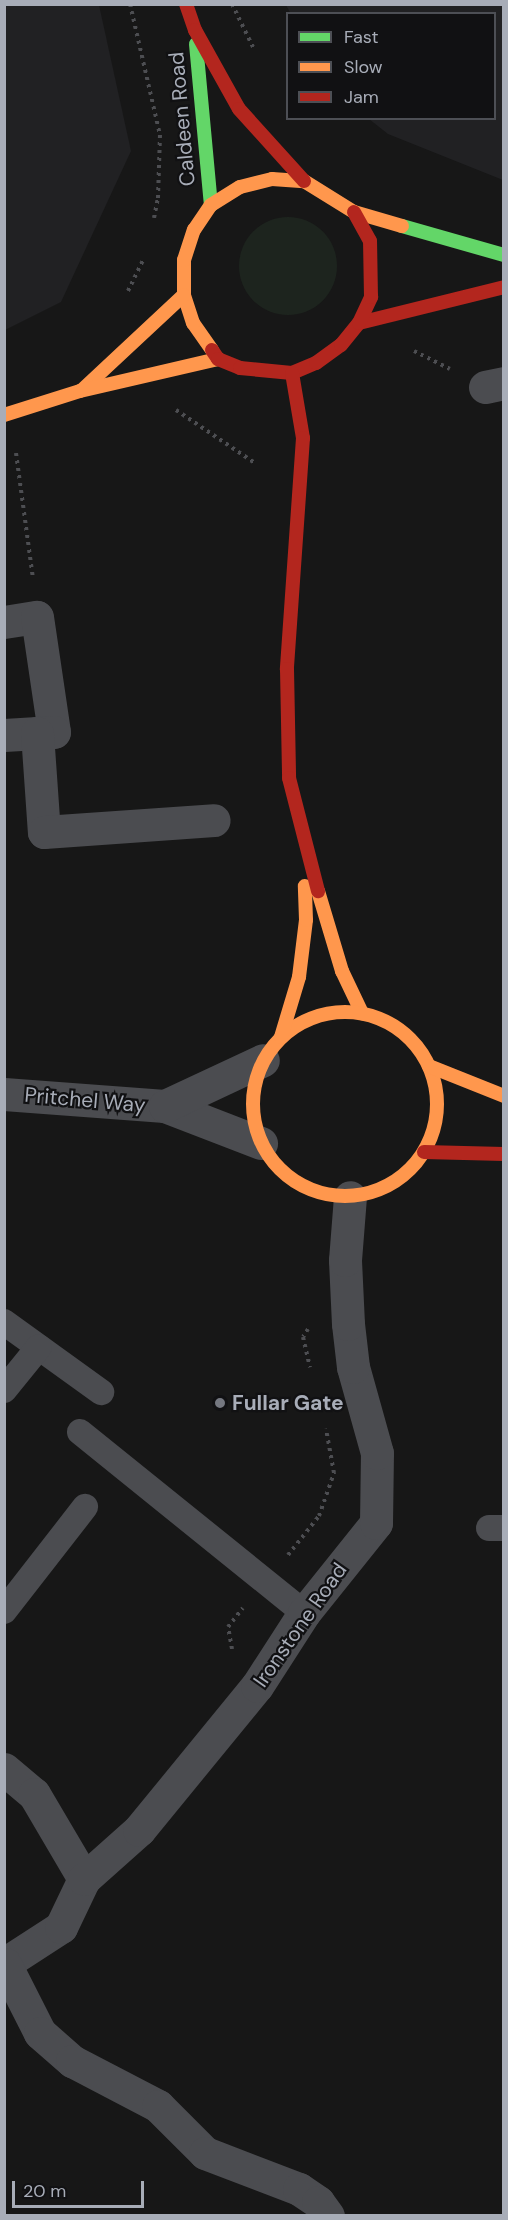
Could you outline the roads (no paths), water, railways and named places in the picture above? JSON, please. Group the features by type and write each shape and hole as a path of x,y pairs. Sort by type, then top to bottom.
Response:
{"street":[{"name":"Caldeen Road","path":"186,4 195,30 239,109 304,181"},
{"name":"Caldeen Road","path":"195,30 211,205"},
{"path":"354,212 370,241 373,267 371,297 359,323 341,345 316,363 292,373 240,368 218,359 193,323 184,295 184,260 194,230 211,205 240,187 272,179 304,181 354,212 504,255"},
{"path":"359,323 504,287"},
{"path":"80,391 184,295"},
{"path":"4,415 80,391 218,359"},
{"path":"292,373 303,438 287,669 289,778 303,842 334,947 362,1013"},
{"path":"4,622 37,617 54,732 4,735"},
{"path":"37,733 44,832 214,820"},
{"path":"272,1049 304,1021 331,1013 362,1013 390,1023 413,1041 429,1066 437,1095 435,1125 424,1152 397,1180 380,1190 350,1197 323,1194 297,1184 276,1166 261,1143 253,1116 253,1088 272,1049 299,977 306,920 303,842"},
{"name":"Pritchel Way","path":"165,1106 272,1049"},
{"path":"429,1066 504,1096"},
{"name":"Pritchel Way","path":"4,1094 165,1106 261,1143"},
{"path":"424,1152 504,1154"},
{"name":"Ironstone Road","path":"5,1964 61,1927 84,1879 139,1830 257,1686 304,1613 376,1523 377,1453 353,1367 348,1324 345,1260 350,1197"},
{"path":"4,1769 34,1794 84,1879"},
{"path":"5,1964 40,2033 72,2061 158,2106 205,2152 299,2189 318,2202 328,2216"}],"lane":[{"path":"4,1322 101,1392"},
{"path":"4,1390 39,1347"},
{"path":"80,1432 304,1613"},
{"path":"4,1611 85,1507"}],"place":[{"name":"Fullar Gate","path":"220,1403"}]}
